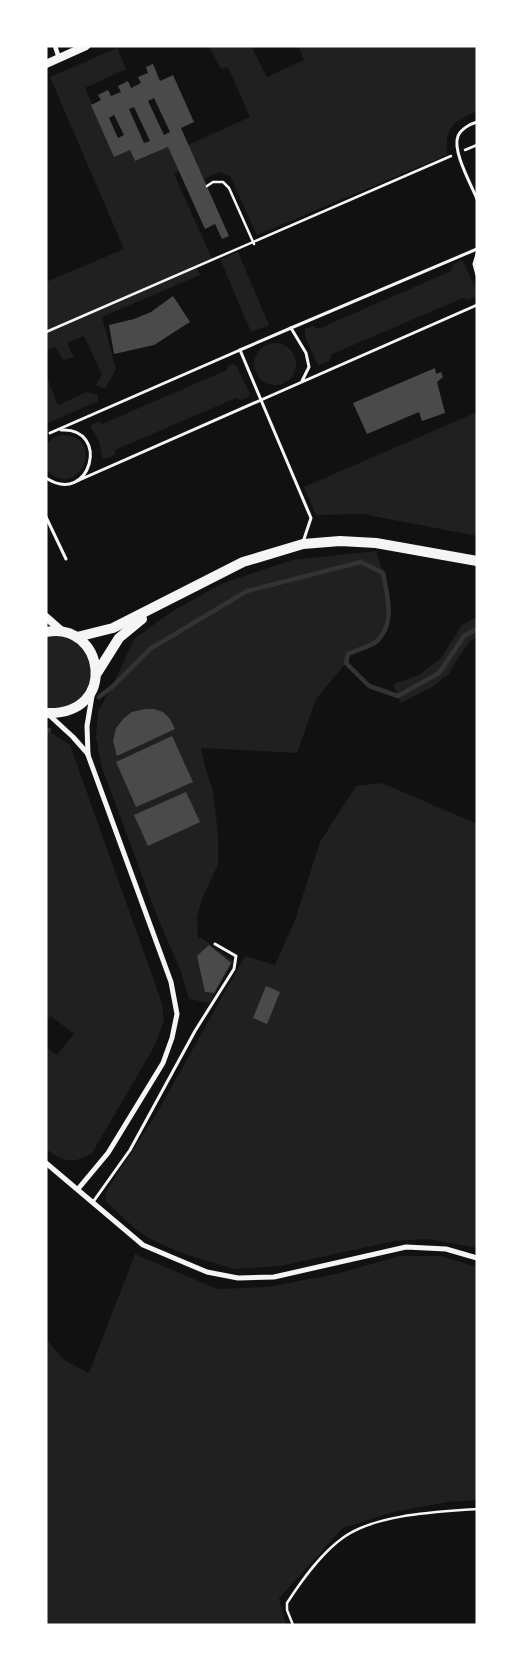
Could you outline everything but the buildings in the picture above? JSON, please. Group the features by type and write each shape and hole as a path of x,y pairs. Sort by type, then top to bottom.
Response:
{"highway":[{"path":"77,637 113,628 243,562 302,544 340,541 376,543 477,561"},
{"path":"96,673 119,638 154,608"},
{"path":"46,632 63,632 77,637 88,646 94,659 96,673 94,688 85,700 73,710 60,713 46,713"}],"street":[{"path":"55,46 59,58"},
{"path":"46,64 86,46"},
{"path":"46,617 63,632"},
{"path":"78,1189 108,1153 163,1063 172,1038 177,1014 171,982 88,755 87,726 94,688"},
{"path":"46,713 73,737 88,755"},
{"path":"46,1163 143,1245 207,1272 238,1278 274,1277 406,1247 446,1249 477,1258"}],"lane":[{"path":"477,122 458,134 458,153 477,199"},
{"path":"46,436 240,350 477,249"},
{"path":"477,254 474,264 477,275"},
{"path":"46,480 61,484 77,481 477,305"},
{"path":"291,328 306,353 309,367 302,381"},
{"path":"240,350 311,518 302,544"},
{"path":"50,433 62,429 71,430 80,434 86,441 90,449 89,468 77,481"},
{"path":"46,517 66,560"},
{"path":"93,1202 130,1150 195,1031 234,969 236,956 215,944"}],"path":[{"path":"46,332 477,145"},
{"path":"207,186 213,182 223,182 229,188 253,243"},
{"path":"293,1625 287,1604 309,1573 343,1537 366,1526 405,1516 477,1508"}],"shaded area":[{"path":"251,46 267,77 304,60 298,46 477,46 477,111 461,119 449,131 447,155 257,235 230,176 219,172 204,179 188,145 250,117 228,67 221,69 209,47"},
{"path":"117,48 126,69 85,88 114,156 130,150 135,161 168,147 179,171 174,174 213,261 197,268 200,275 102,317 116,369 105,389 96,385 102,374 84,336 67,343 74,357 63,360 55,347 46,351 46,282 124,249 50,77"},
{"path":"238,252 269,325 251,332 220,259"},
{"path":"462,260 477,291 477,296 467,300 463,298 332,354 329,361 319,365 317,363 305,337 305,329 313,326 318,329 451,271 454,264"},
{"path":"275,343 290,349 296,364 290,379 275,385 260,379 254,364 260,349"},
{"path":"231,364 237,366 250,394 248,397 241,400 236,398 115,450 115,455 105,459 102,457 99,442 91,427 92,425 99,421 102,424 227,370"},
{"path":"46,375 58,405 87,392 98,395 98,401 46,424"},
{"path":"477,412 477,536 363,514 316,515 304,487"},
{"path":"60,435 75,438 83,445 86,455 83,465 77,474 69,479 58,478 46,469 46,445 53,438"},
{"path":"376,551 388,598 388,621 384,632 374,643 348,654 346,663 316,699 297,753 201,748 213,791 218,833 218,865 203,896 197,917 198,937 233,961 210,1003 189,999 180,969 157,916 101,765 96,736 98,711 112,687 134,639 171,612 223,583 292,560"},
{"path":"477,617 477,637 469,642 449,674 434,686 401,703 393,684 419,675 441,658 462,625"},
{"path":"46,632 77,637 97,673 85,700 46,713"},
{"path":"46,729 70,745 162,1003 164,1021 154,1047 92,1153 73,1160 58,1157 46,1149 46,1047 57,1055 74,1034 51,1016 46,1021"},
{"path":"382,783 477,824 477,1248 428,1239 394,1241 280,1266 234,1269 181,1253 149,1238 135,1229 106,1201 105,1193 157,1113 245,956 275,965 295,920 320,842 356,786"},
{"path":"135,1254 217,1289 267,1287 336,1274 400,1256 441,1256 477,1267 477,1500 448,1502 393,1512 343,1528 279,1598 286,1625 46,1625 46,1339 64,1360 89,1373"}],"waterway":[{"path":"99,697 112,687 150,649 247,591 361,562 383,573 389,608 387,626 377,641 348,654 346,663 369,686 398,696 439,673 464,636 477,629"}]}
